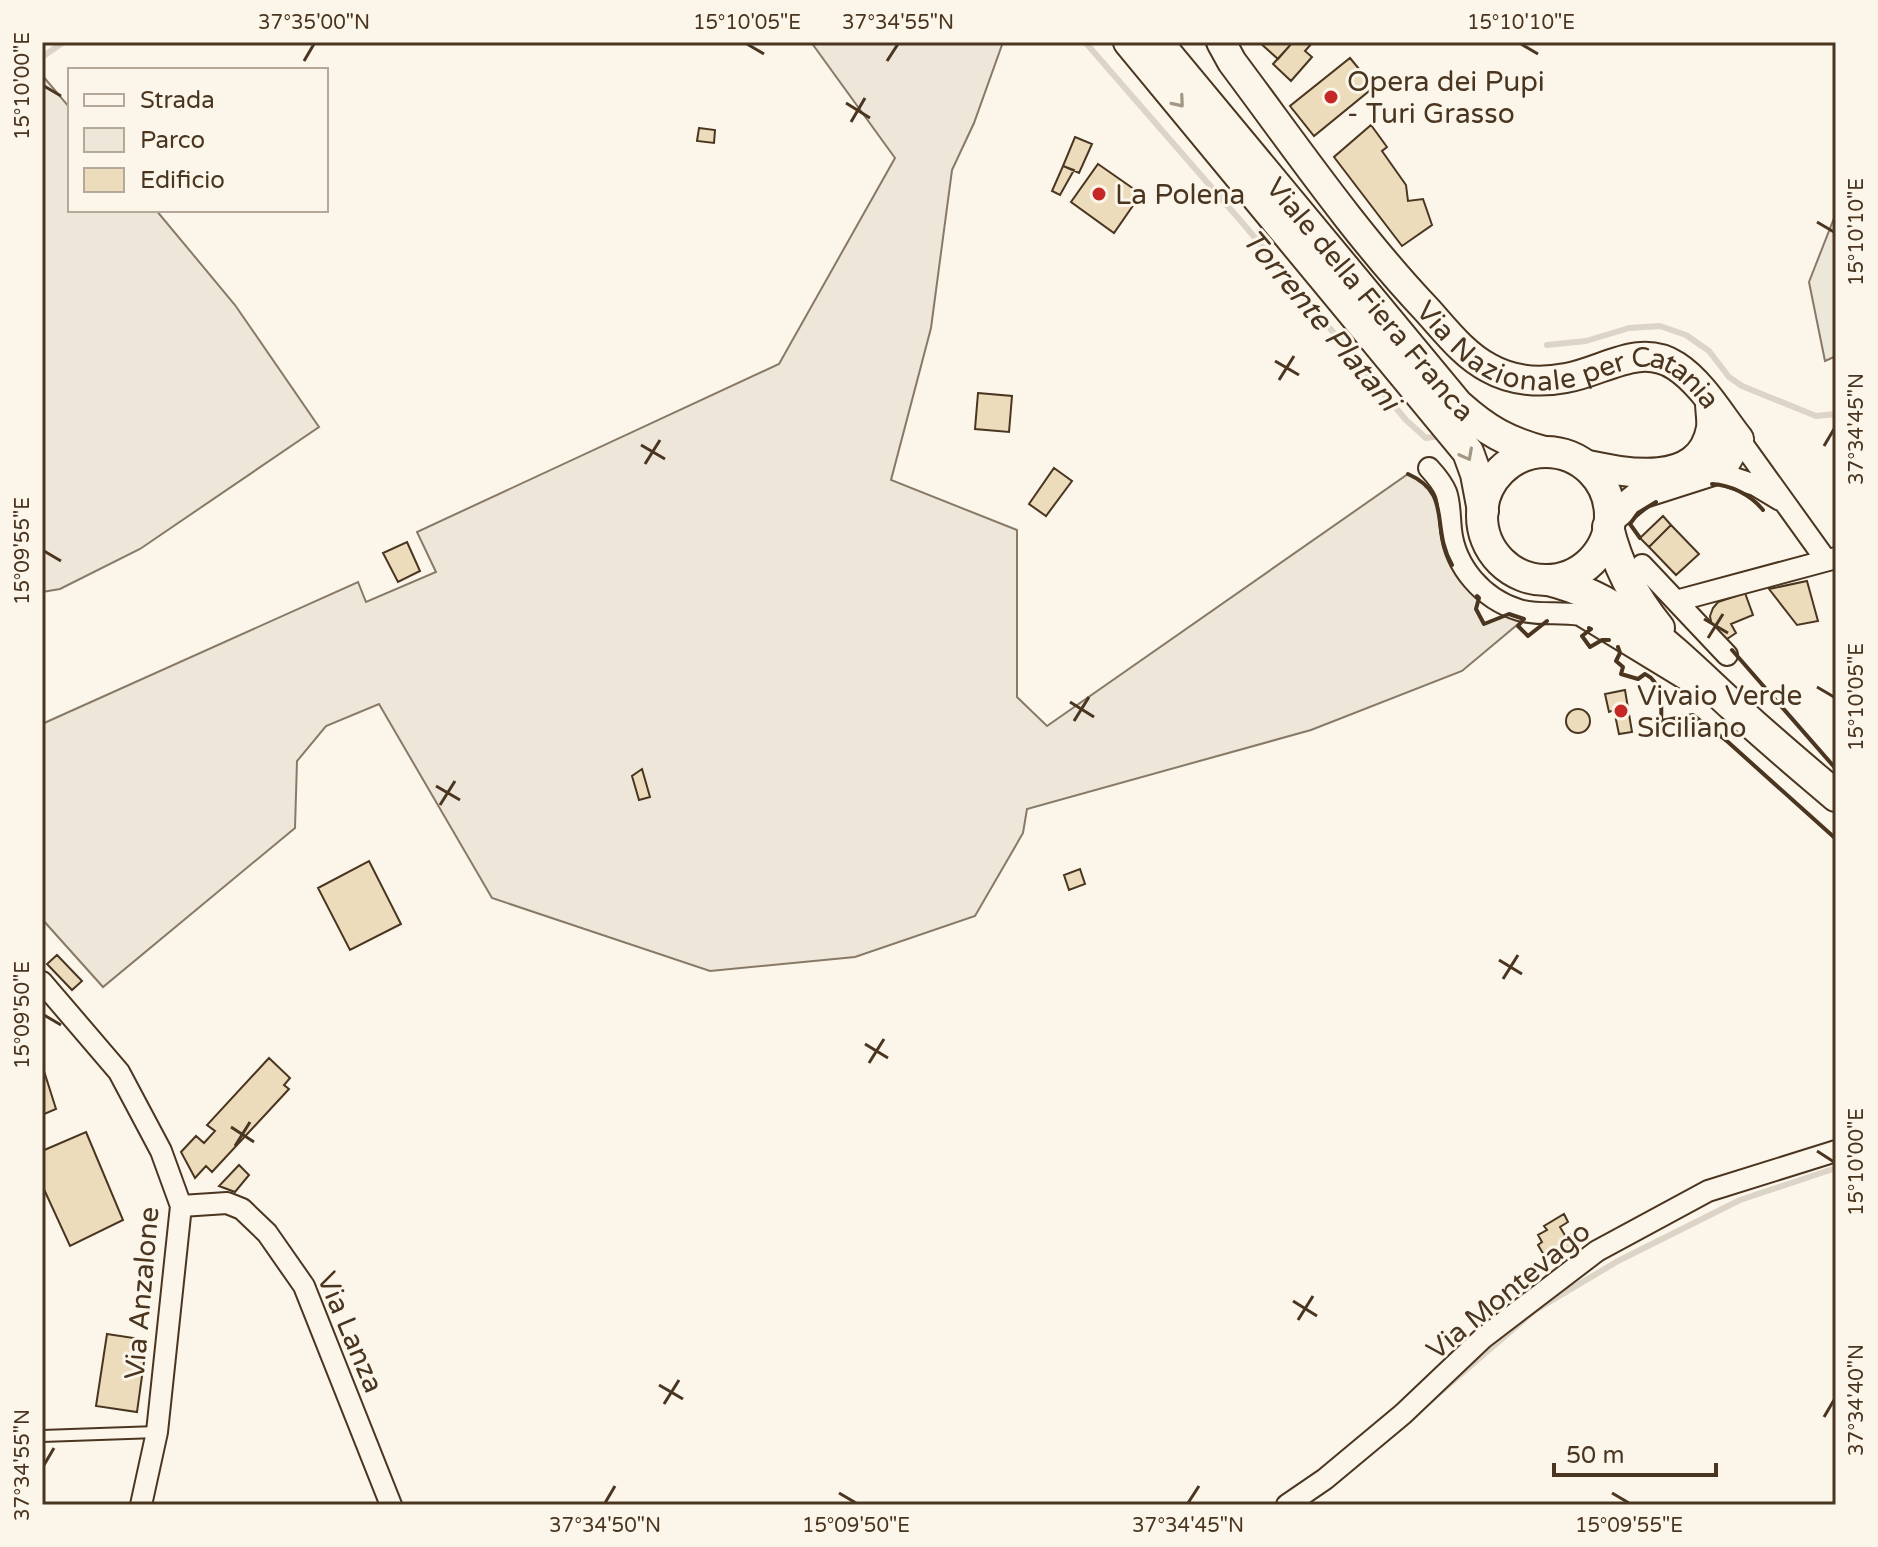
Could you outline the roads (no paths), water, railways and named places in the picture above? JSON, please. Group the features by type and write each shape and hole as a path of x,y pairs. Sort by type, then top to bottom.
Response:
{"main road":[{"name":"Viale della Fiera Franca","path":"1129,42 1468,452 1483,511"},
{"name":"Viale della Fiera Franca","path":"1157,42 1458,405 1485,430 1514,444 1544,452"},
{"name":"Via Nazionale per Catania","path":"1221,42 1232,62 1389,270 1469,355 1512,378 1538,381 1568,378 1623,359 1644,356 1662,359 1693,380 1739,439"},
{"path":"1702,467 1700,450 1711,429 1710,403"},
{"path":"1739,439 1726,462 1655,474 1633,474 1544,452 1523,457 1505,468 1488,491 1483,511 1485,533 1498,558 1520,574 1591,593 1615,605 1686,662 1836,796"},
{"path":"1583,464 1599,480 1605,492 1614,552 1634,591 1686,662"},
{"path":"1548,580 1569,575 1587,564 1601,548 1609,524 1641,494 1702,467"}],"street":[{"path":"1676,601 1831,559 1739,439"},
{"path":"1702,467 1755,485 1787,504"},
{"path":"1429,468 1440,480 1451,502 1451,532 1460,563 1475,583 1497,600 1520,610 1544,613 1564,611 1580,615 1663,668 1734,708"},
{"path":"1642,565 1727,655"},
{"name":"Via Anzalone","path":"42,982 119,1072 161,1151 181,1206 157,1432 141,1505"},
{"name":"Via Montevago","path":"1287,1505 1325,1479 1403,1414 1483,1338 1597,1251 1708,1191 1836,1151"},
{"name":"Via Lanza","path":"181,1206 227,1203 242,1209 267,1233 282,1254 304,1286 391,1505"}],"lane":[{"path":"42,1436 157,1432"}],"waterway":[{"name":"Torrente Platani","path":"42,57 64,42"},
{"name":"Torrente Platani","path":"1085,42 1246,227 1406,420 1426,438 1441,436"},
{"name":"Torrente Platani","path":"1547,345 1586,341 1629,328 1660,326 1686,335 1709,351 1729,377 1742,386 1816,416 1836,414"},
{"path":"1431,1400 1534,1311 1618,1261 1740,1200 1836,1168"}],"place":[{"name":"Opera dei Pupi - Turi Grasso","path":"1331,97"},
{"name":"La Polena","path":"1099,194"},
{"name":"Vivaio Verde Siciliano","path":"1621,711"}]}
